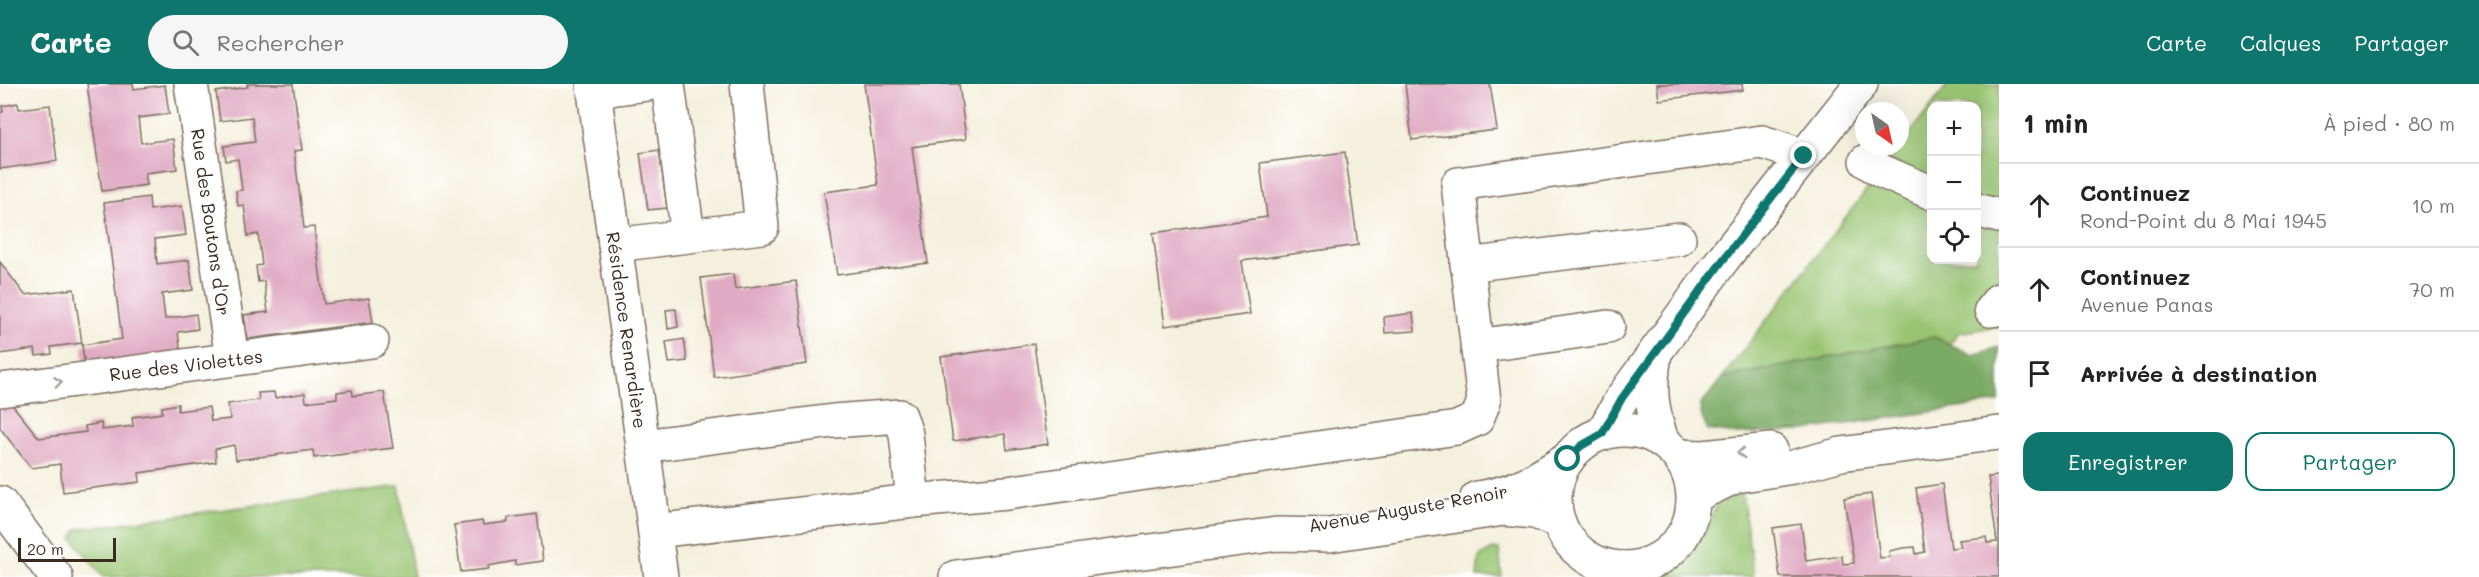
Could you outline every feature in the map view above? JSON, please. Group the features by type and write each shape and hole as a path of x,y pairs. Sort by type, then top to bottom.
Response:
{"main road":[{"name":"Rue des Boutons d'Or","path":"191,84 232,360"},
{"path":"593,87 648,84"},
{"path":"668,84 688,236"},
{"path":"615,245 762,227 747,84"},
{"path":"1602,434 1622,398 1723,260 1861,84"},
{"name":"Résidence Renardière","path":"593,87 661,577"},
{"path":"655,531 913,501 1006,493 1457,428 1476,419 1484,400 1458,184 1762,142 1804,156"},
{"path":"1866,161 1881,171 1927,191"},
{"path":"1981,211 1999,216"},
{"path":"1467,265 1679,239"},
{"path":"1999,300 1991,310 1999,309"},
{"path":"1478,346 1608,327"},
{"name":"Rue des Violettes","path":"0,390 372,341"},
{"path":"1655,354 1651,381 1651,406 1670,448 1690,477 1694,496 1690,520 1685,533 1670,552 1643,566 1621,573 1584,556 1567,539 1559,522 1555,498 1558,481 1568,459 1581,446 1602,434 1620,430 1643,432 1670,448 1703,457 1794,448 1841,454"},
{"path":"643,446 833,421 900,416 906,434 913,501"},
{"path":"1694,496 1736,476 1793,467 1841,454 1999,433"},
{"name":"Avenue Auguste Renoir","path":"1277,534 1326,518 1501,495 1525,486 1568,459"},
{"path":"0,503 56,577"},
{"name":"Avenue Auguste Renoir","path":"956,577 1277,534 1329,535 1504,509 1536,512 1559,522"}],"green space":[{"path":"1948,84 1999,84 1999,326 1958,333 1949,344 1934,337 1722,378 1893,156 1909,156 1909,135 1927,111 1927,264 1981,264 1981,102 1934,102"},
{"path":"1934,337 1973,355 1999,347 1999,402 1798,431 1736,434 1708,430 1702,418 1700,406 1722,378"},
{"path":"399,486 414,577 103,577 72,538 78,529"},
{"path":"1742,493 1754,577 1664,577 1674,572 1692,555 1718,503"},
{"path":"1493,549 1499,549 1502,577 1477,577 1479,557"}],"building":[{"path":"87,84 133,84 134,89 165,85 169,114 138,118 141,143 173,139 177,169 145,173 147,185 102,191"},
{"path":"247,84 293,84 302,150 294,151 304,228 314,227 324,304 369,298 373,322 248,339 244,315 268,312 264,281 258,282 256,266 262,265 258,234 248,236 244,205 238,206 236,191 242,190 238,159 226,161 224,146 255,142 252,117 220,121 216,92 248,87"},
{"path":"864,84 959,84 966,139 912,147 928,263 837,275 824,192 878,185"},
{"path":"1405,84 1490,84 1497,130 1412,140"},
{"path":"1657,84 1742,84 1743,90 1659,100"},
{"path":"18,103 19,109 50,105 57,161 0,169 0,112 3,112 2,106"},
{"path":"659,150 667,208 648,210 640,153"},
{"path":"1345,152 1358,245 1242,261 1250,314 1165,326 1153,233 1267,217 1260,163"},
{"path":"149,197 150,210 182,206 186,235 155,239 157,264 189,260 193,290 162,294 165,319 196,314 198,329 178,332 181,355 85,368 82,345 122,339 104,203"},
{"path":"0,262 25,295 74,289 82,343 51,347 52,354 36,356 35,349 0,354"},
{"path":"733,274 735,289 796,281 807,364 714,377 701,278"},
{"path":"676,309 678,327 668,329 666,310"},
{"path":"1413,313 1415,331 1385,333 1384,317"},
{"path":"684,339 687,361 669,363 666,342"},
{"path":"1034,344 1048,444 1007,450 1005,434 953,441 941,357"},
{"path":"352,390 353,396 384,392 393,448 314,458 313,450 236,460 234,445 215,449 216,462 139,473 140,482 63,492 60,464 31,468 0,428 0,402 6,397 39,438 86,432 85,426 101,423 102,430 133,426 132,417 162,413 162,407 178,404 178,411 209,407 211,421 230,419 228,404 259,400 258,393 274,392 275,398 305,393 306,402 337,398 337,392"},
{"path":"1999,476 1999,577 1780,577 1773,528 1801,524 1806,561 1842,556 1843,564 1854,563 1844,498 1871,494 1880,558 1890,557 1889,551 1903,548 1915,547 1916,554 1925,552 1916,488 1942,484 1951,548 1961,547 1959,540 1986,537 1987,543 1997,542 1988,477"},
{"path":"537,514 543,561 515,565 515,561 488,566 489,569 461,572 454,525 482,521 483,525 508,522 508,518"}],"route":[{"path":"1568,459 1581,446 1602,434 1622,398 1723,260 1804,156"}]}
